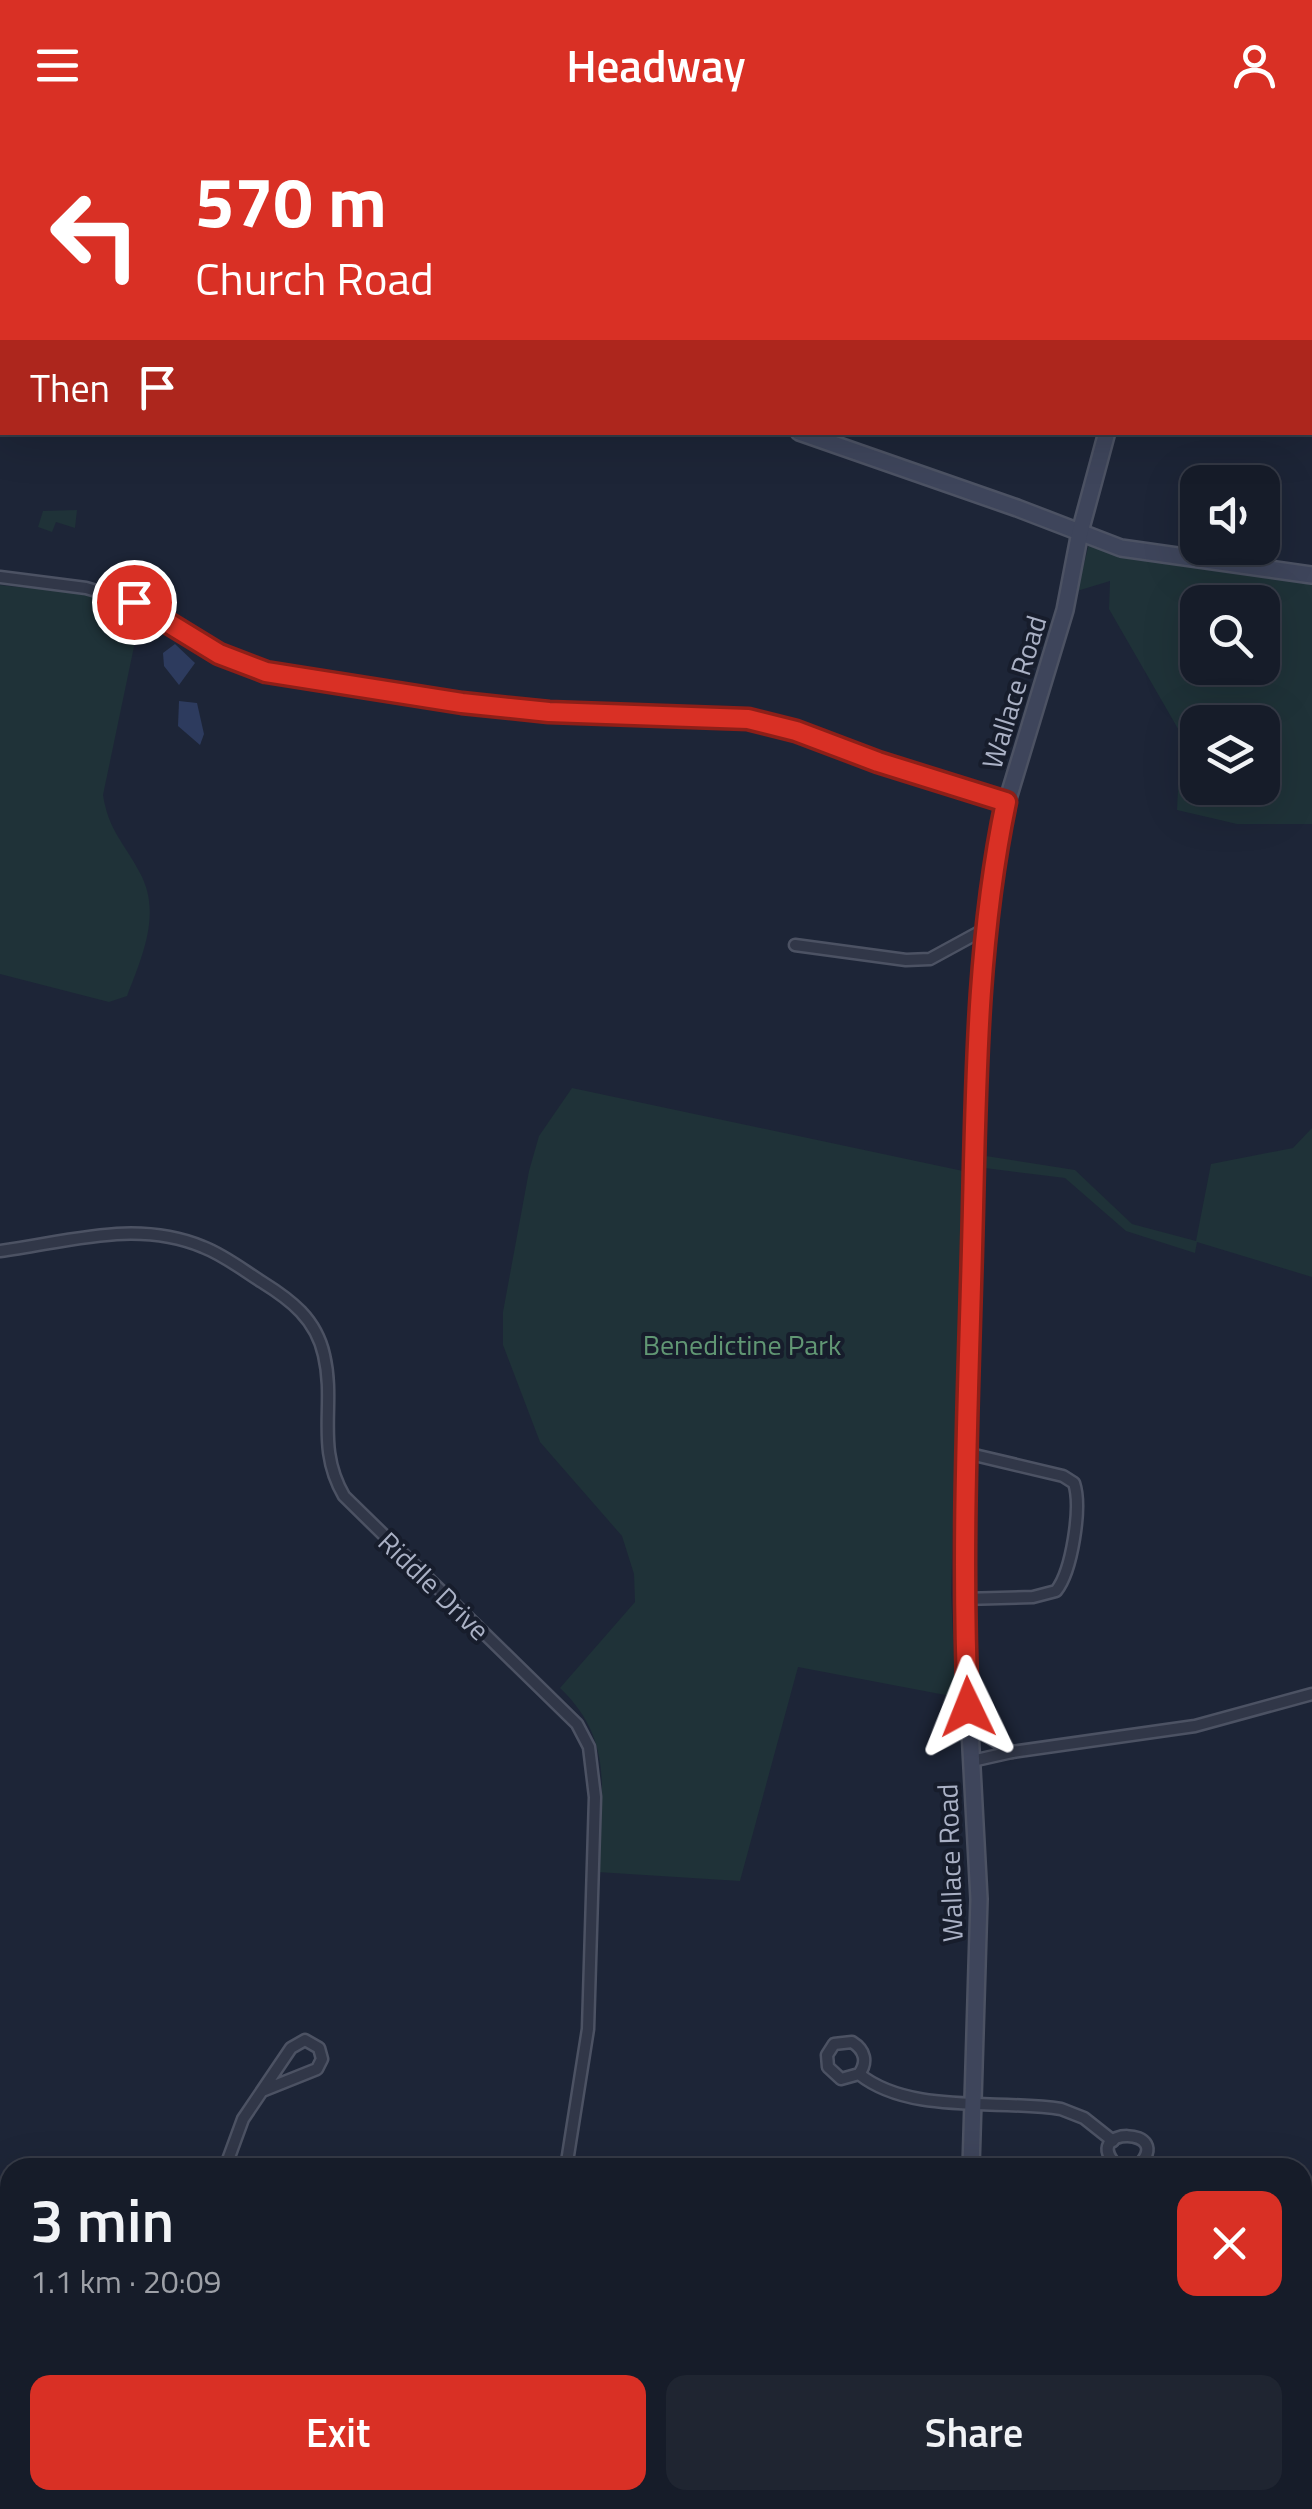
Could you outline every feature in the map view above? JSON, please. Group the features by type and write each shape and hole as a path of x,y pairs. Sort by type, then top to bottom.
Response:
{"street":[{"path":"807,435 1140,552 1312,575"},
{"name":"Wallace Road","path":"970,2158 980,1899 963,1599 978,1052 986,929 1006,802 1066,610 1080,532 1106,435"},
{"path":"0,577 86,588 134,602 219,654 266,672 462,703 549,712 748,719 796,731 878,762 1006,802"},
{"path":"795,945 894,959 930,959 986,929"},
{"name":"Riddle Drive","path":"0,1250 106,1234 179,1239 226,1259 298,1307 314,1326 323,1349 327,1374 326,1448 332,1473 344,1496 457,1610 560,1705 584,1735 592,1759 595,1797 588,2029 568,2158"},
{"path":"963,1599 1033,1596 1056,1591 1068,1569 1078,1495 1074,1483 1063,1476 966,1454"},
{"path":"972,1762 1012,1752 1195,1726 1312,1694"},
{"path":"968,1723 1012,1752"},
{"path":"229,2158 243,2119 262,2091 295,2044 311,2041 320,2048 322,2058 314,2071 262,2091"},
{"path":"859,2074 900,2096 1061,2108 1084,2118 1112,2141"},
{"path":"1112,2141 1128,2133 1143,2142 1143,2158"},
{"path":"1110,2158 1112,2141"}],"green space":[{"path":"77,510 75,528 56,522 52,532 38,527 43,511"},
{"path":"1089,544 1180,565 1312,580 1312,824 1237,824 1177,810 1180,753 1180,805 1280,805 1280,705 1180,705 1180,732 1109,609 1110,581 1077,591"},
{"path":"0,585 95,597 129,609 140,618 103,795 113,828 146,888 150,919 144,950 127,996 109,1002 0,974"},
{"name":"Benedictine Park","path":"572,1088 963,1171 951,1594 956,1697 798,1667 740,1881 597,1872 602,1797 598,1751 591,1730 560,1688 635,1602 634,1574 622,1536 540,1442 503,1345 503,1312 529,1171 539,1136"},
{"path":"1312,1128 1312,1277 1197,1242 1195,1253 1126,1231 1065,1178 985,1168 986,1156 1075,1170 1132,1224 1196,1241 1211,1164 1293,1148"}],"water":[{"path":"175,644 195,663 179,685 164,666 163,653"},
{"path":"179,701 197,703 204,734 200,745 178,726"}],"route":[{"path":"134,602 219,654 266,672 462,703 549,712 748,719 796,731 878,762 1006,802 988,905 978,1052 963,1599 968,1707"}]}
